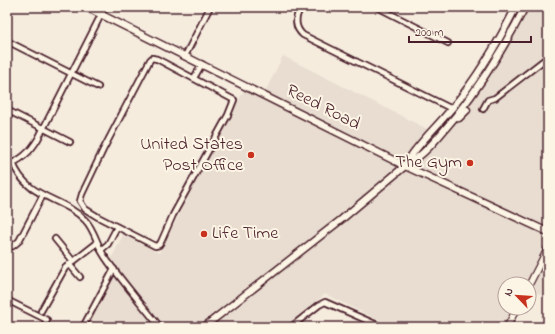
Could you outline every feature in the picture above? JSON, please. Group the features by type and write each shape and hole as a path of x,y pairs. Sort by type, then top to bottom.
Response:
{"main road":[{"name":"Reed Road","path":"86,7 405,166 548,232"},
{"path":"405,166 412,154 452,109 472,82 494,49 516,7"},
{"path":"204,327 353,210 405,166 417,160 469,100 490,70 525,7"},
{"path":"445,129 450,130 467,110"}],"street":[{"path":"7,165 13,163 32,148 72,74 105,7"},
{"path":"185,56 210,7"},
{"path":"300,7 296,18 297,26 300,32 306,37 452,109"},
{"path":"377,7 448,42"},
{"path":"7,41 98,87"},
{"path":"483,109 488,100 495,98 548,57"},
{"path":"152,58 157,59 194,78 234,100 228,115 173,215 170,225 159,245 151,245 91,213 82,205 80,201 82,194 150,60 152,58"},
{"path":"194,78 202,64"},
{"path":"7,110 70,142"},
{"path":"13,163 23,181 34,190 79,214 86,221 101,250 114,269 160,327"},
{"path":"7,248 19,241 43,195"},
{"path":"101,250 108,244 117,227"},
{"path":"55,239 80,278"},
{"path":"41,311 62,272 97,243"},
{"path":"534,276 548,248"},
{"path":"83,327 114,269"},
{"path":"7,300 47,320 44,327"},
{"path":"291,327 325,302 382,327"},
{"path":"507,327 513,316"}],"shaded area":[{"path":"520,7 548,7 548,298 537,293 537,276 497,276 497,316 513,316 507,327 393,327 325,294 286,327 164,327 138,293 136,296 160,327 83,327 114,269 109,263 123,235 159,253 246,86 264,94 283,56 439,135 469,100"}],"place":[{"name":"United States Post Office","path":"251,155"},
{"name":"The Gym","path":"470,163"},
{"name":"Life Time","path":"204,234"}]}
